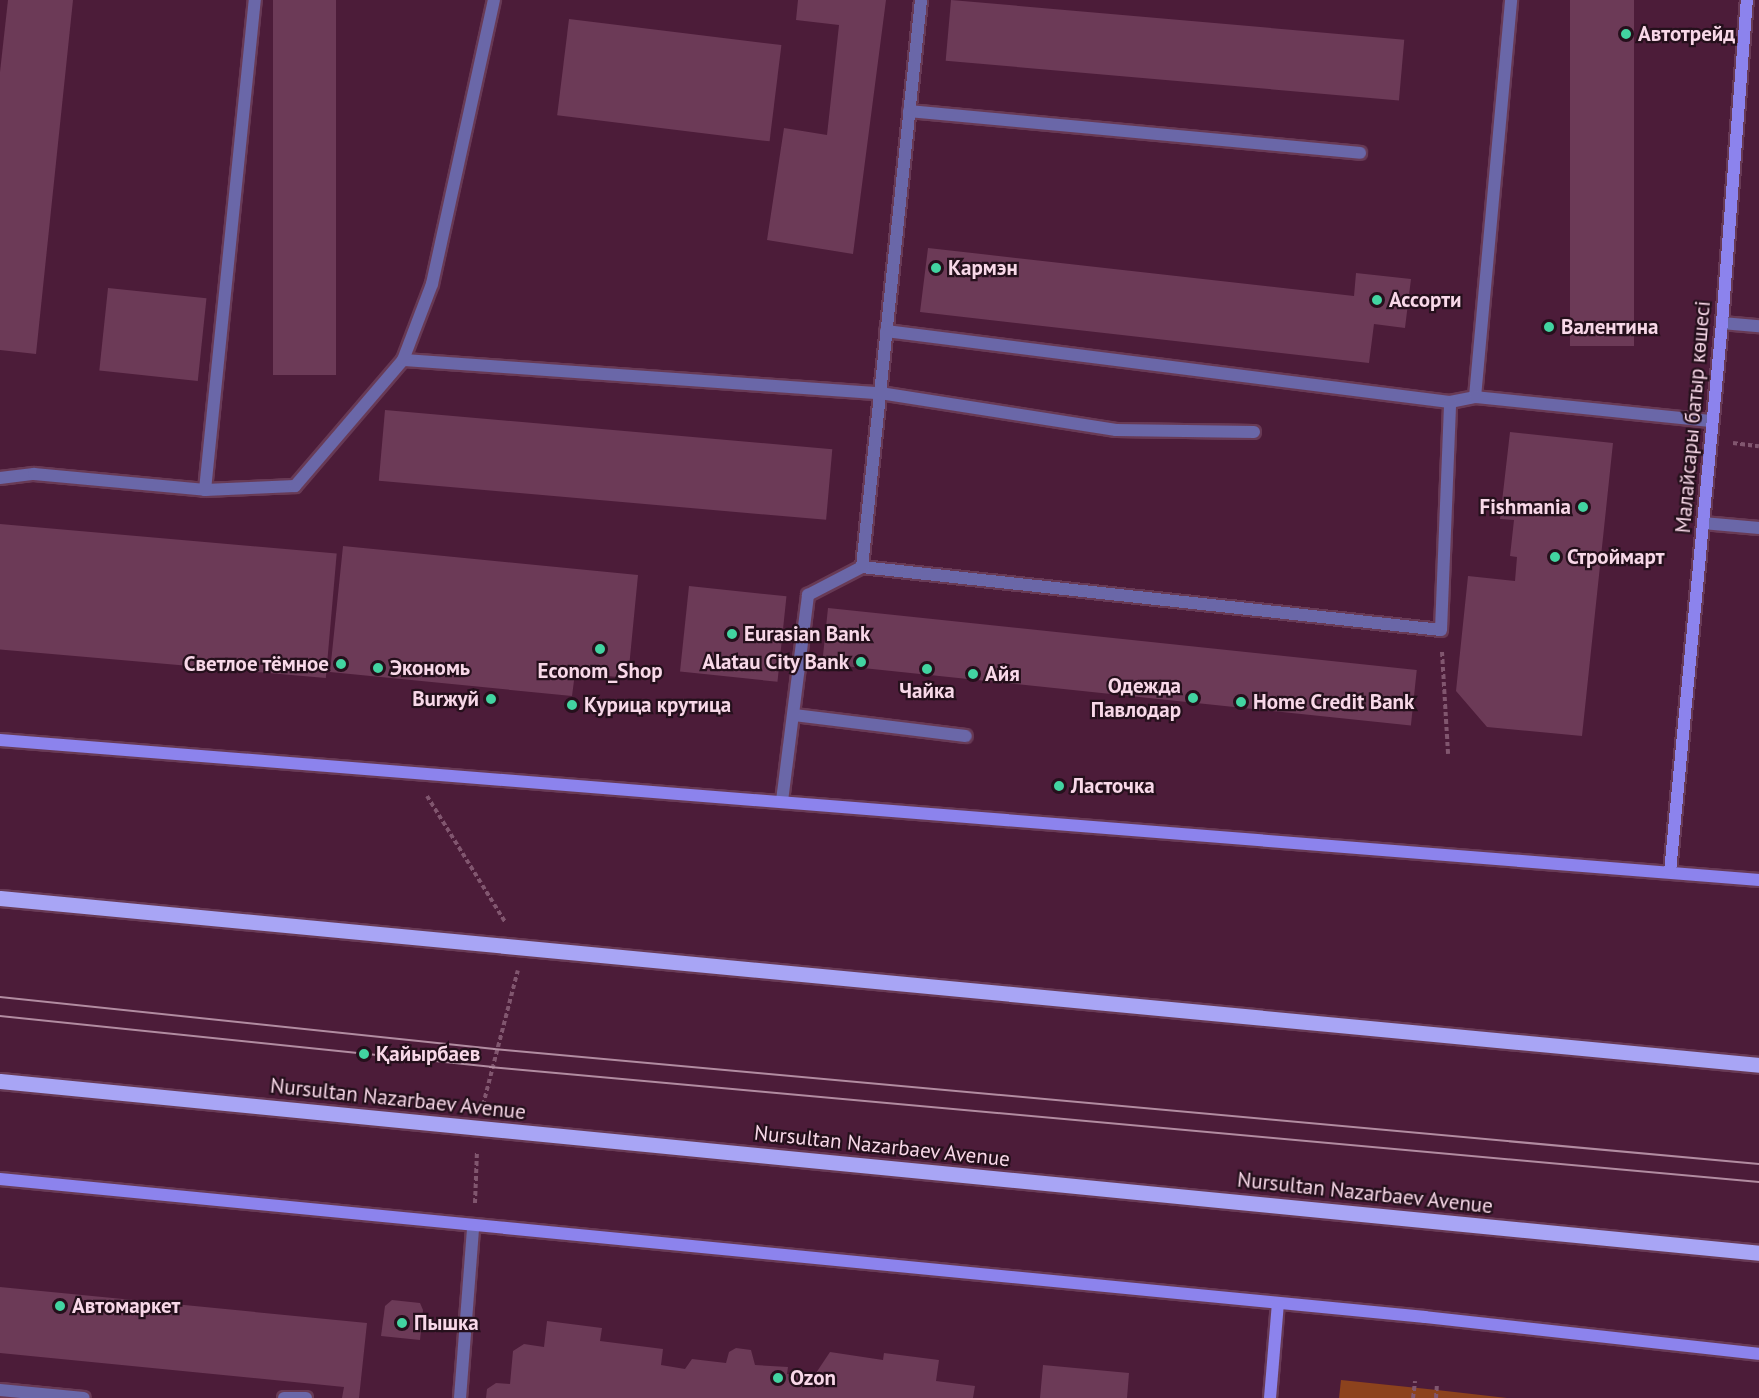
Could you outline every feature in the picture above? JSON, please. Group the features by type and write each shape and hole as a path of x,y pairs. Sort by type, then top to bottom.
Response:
{"main road":[{"path":"0,898 1759,1065"},
{"name":"Nursultan Nazarbaev Avenue","path":"0,1081 1759,1253"}],"street":[{"name":"Малайсары батыр көшесі","path":"1670,872 1722,323 1747,0"},
{"path":"0,740 1759,880"},
{"path":"0,1179 473,1228 1278,1303 1759,1354"},
{"path":"1270,1398 1278,1303"}],"lane":[{"path":"205,490 255,0"},
{"path":"0,478 34,474 205,490 295,486 403,360 432,284 494,0"},
{"path":"862,567 921,0"},
{"path":"1475,397 1511,0"},
{"path":"909,111 1360,153"},
{"path":"1722,323 1759,326"},
{"path":"886,331 1450,402 1475,397 1712,421"},
{"path":"403,360 880,393 1116,430 1254,432"},
{"path":"782,801 808,595 862,567 1441,630 1450,402"},
{"path":"1703,522 1759,528"},
{"path":"794,715 966,736"},
{"path":"460,1398 473,1228"},
{"path":"0,1390 84,1398"},
{"path":"284,1398 306,1398"}],"path":[{"path":"1441,630 1448,754"},
{"path":"412,772 520,948 516,988 494,1049 479,1128 473,1228"},
{"path":"1413,1398 1415,1381"},
{"path":"1436,1398 1437,1383"}],"shaded area":[{"path":"1341,1380 1437,1390 1507,1398 1339,1398"}],"building":[{"path":"8,0 73,0 36,354 0,350 0,72"},
{"path":"273,0 336,0 336,375 273,375"},
{"path":"798,0 886,0 853,254 767,240 784,128 827,135 839,25 796,20"},
{"path":"951,0 1404,40 1399,100 946,61"},
{"path":"1570,0 1634,0 1634,346 1570,346"},
{"path":"569,19 781,45 770,141 557,115"},
{"path":"928,248 1354,296 1356,273 1411,279 1405,328 1374,324 1369,363 920,312"},
{"path":"108,288 206,298 198,381 99,371"},
{"path":"385,410 832,449 826,520 379,481"},
{"path":"1510,432 1613,443 1582,736 1487,727 1456,691 1468,576 1515,581 1517,557 1510,556 1514,520 1500,519"},
{"path":"0,524 337,553 326,678 0,649"},
{"path":"343,546 638,575 628,678 575,673 572,696 330,672"},
{"path":"689,586 786,596 777,682 680,672"},
{"path":"828,608 1417,670 1411,726 822,664"},
{"path":"0,1287 367,1323 359,1398 342,1398 344,1387 0,1353"},
{"name":"Пышка","path":"392,1300 420,1303 423,1310 420,1340 381,1336 385,1306"},
{"path":"547,1321 602,1328 600,1341 663,1349 661,1365 685,1369 692,1359 726,1363 729,1352 736,1348 751,1350 755,1365 788,1367 787,1374 814,1376 830,1352 883,1360 884,1353 939,1360 936,1381 975,1386 973,1398 486,1398 487,1389 496,1383 510,1384 513,1351 524,1344 544,1347"},
{"path":"1043,1365 1129,1373 1127,1398 1040,1398"}],"tram line":[{"path":"0,997 494,1049 1759,1164"},
{"path":"0,1016 490,1067 1759,1182"}],"place":[{"name":"Автотрейд","path":"1626,34"},
{"name":"Кармэн","path":"936,268"},
{"name":"Ассорти","path":"1377,300"},
{"name":"Валентина","path":"1549,327"},
{"name":"Fishmania","path":"1583,507"},
{"name":"Строймарт","path":"1555,557"},
{"name":"Eurasian Bank","path":"732,634"},
{"name":"Econom_Shop","path":"600,649"},
{"name":"Alatau City Bank","path":"861,662"},
{"name":"Светлое тёмное","path":"341,664"},
{"name":"Экономь","path":"378,668"},
{"name":"Чайка","path":"927,669"},
{"name":"Айя","path":"973,674"},
{"name":"Одежда Павлодар","path":"1193,698"},
{"name":"Burжуй","path":"491,699"},
{"name":"Home Credit Bank","path":"1241,702"},
{"name":"Курица крутица","path":"572,705"},
{"name":"Ласточка","path":"1059,786"},
{"name":"Қайырбаев","path":"364,1054"},
{"name":"Автомаркет","path":"60,1306"},
{"name":"Пышка","path":"402,1323"},
{"name":"Ozon","path":"778,1378"}]}
